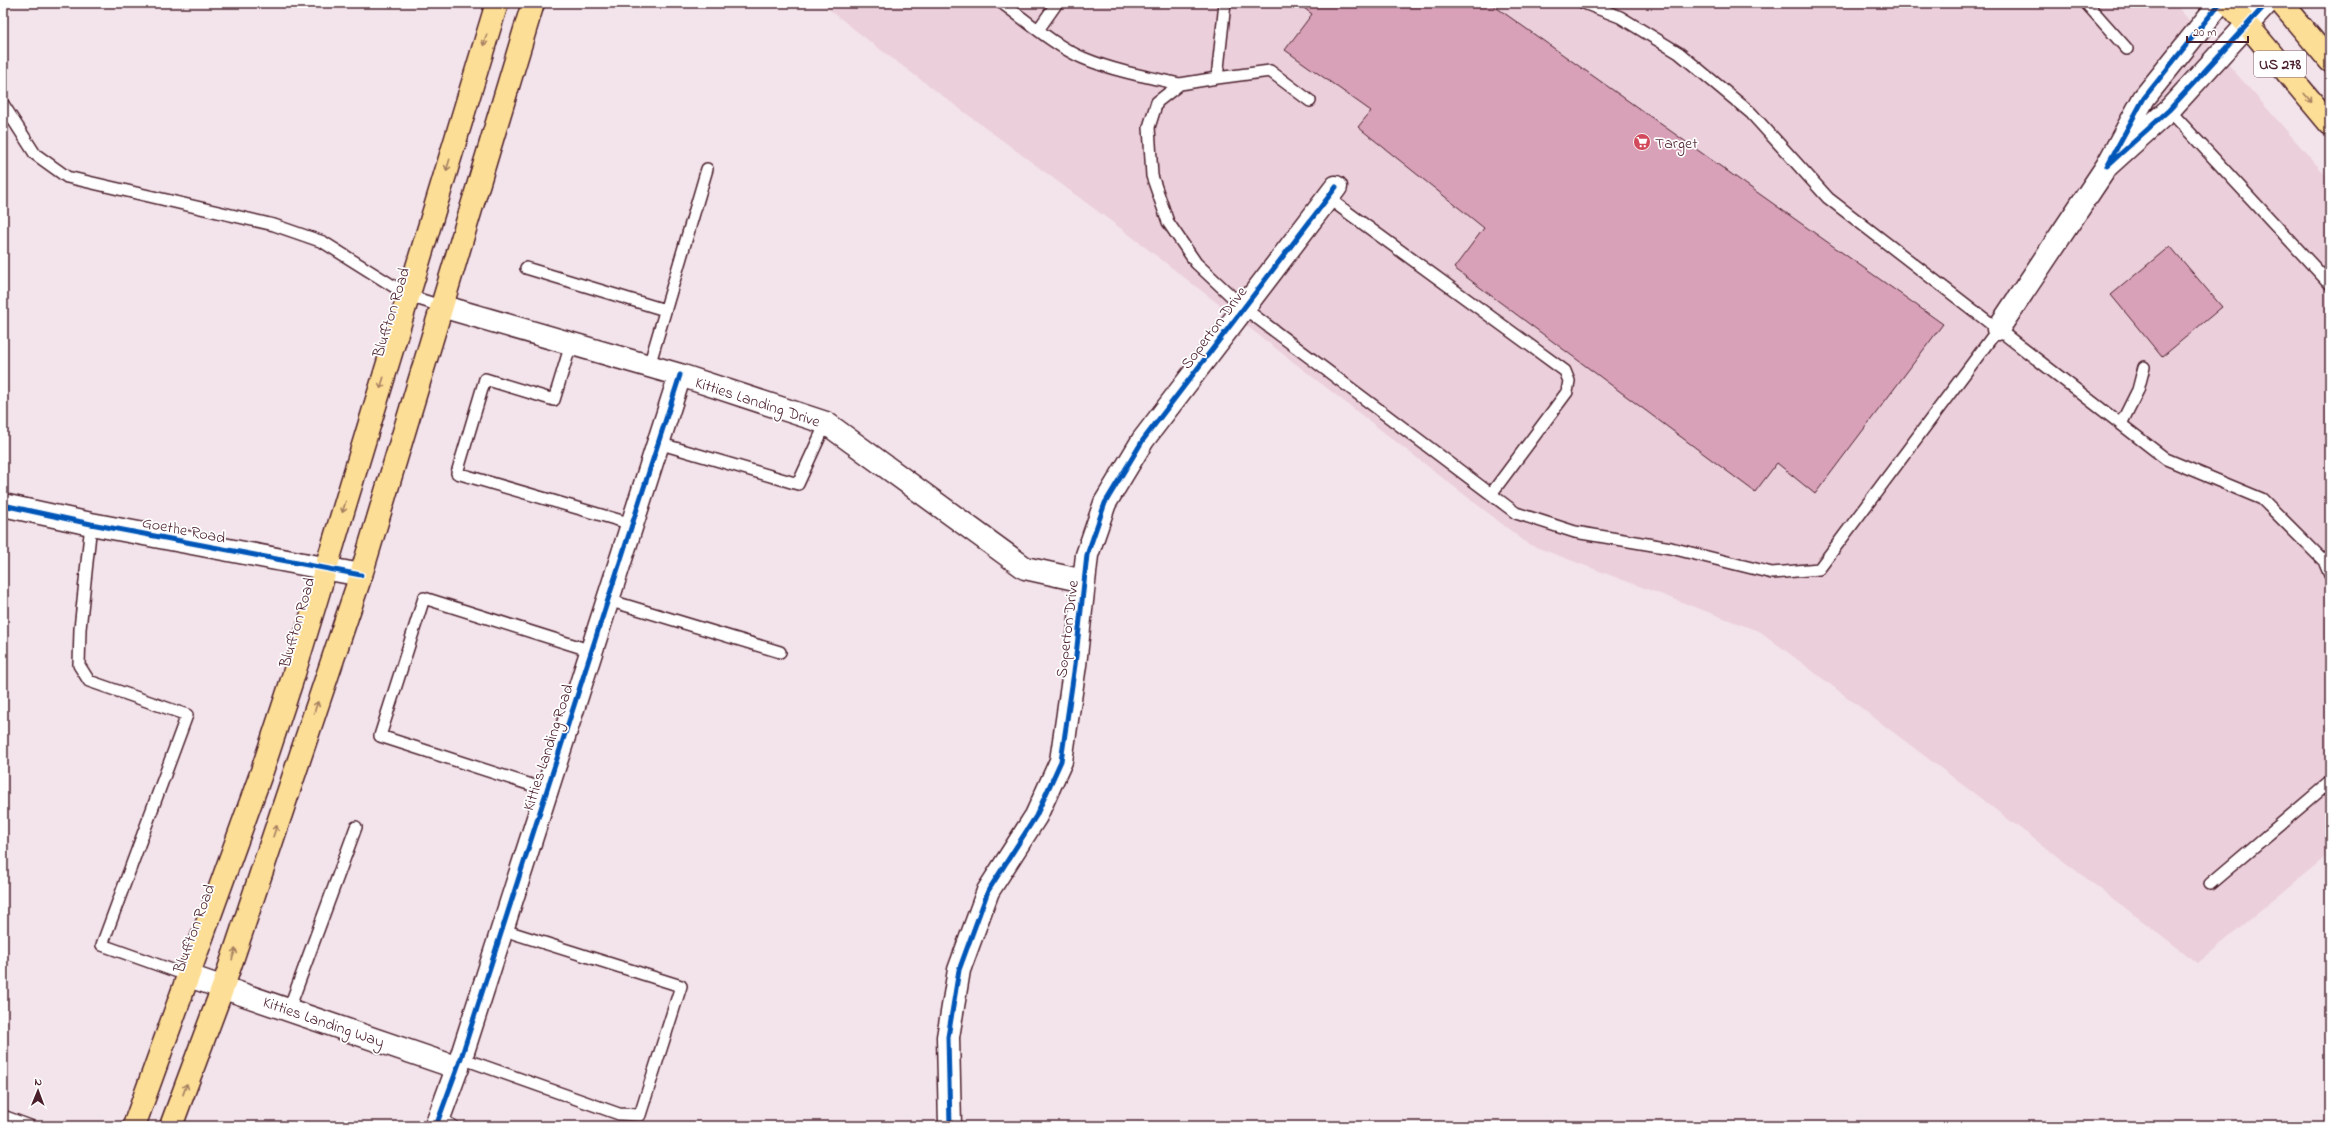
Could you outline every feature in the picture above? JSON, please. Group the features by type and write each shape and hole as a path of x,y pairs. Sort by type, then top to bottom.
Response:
{"main road":[{"name":"Bluffton Road","path":"134,1126 262,772 409,296 496,3"},
{"path":"171,1126 223,987 360,575 533,3"},
{"name":"US 278","path":"2229,3 2330,124"},
{"name":"US 278","path":"2281,3 2330,61"}],"street":[{"path":"1998,329 2106,166 2144,98 2220,3"},
{"path":"2106,166 2169,110 2268,3"},
{"name":"Soperton Drive","path":"950,1126 948,1037 959,970 988,891 1036,816 1061,761 1087,555 1105,503 1143,440 1332,193"},
{"name":"Kitties Landing Drive","path":"441,306 680,375 826,423 1025,568 1084,581"},
{"name":"Kitties Landing Road","path":"442,1124 460,1063 680,375"},
{"name":"Goethe Road","path":"3,505 324,570 360,575"},
{"name":"Kitties Landing Way","path":"189,976 460,1063"}],"lane":[{"path":"1002,3 1038,30 1082,58 1123,72 1180,84 1270,71 1310,101"},
{"path":"1038,30 1057,3"},
{"path":"1217,78 1225,3"},
{"path":"1584,3 1620,17 1679,53 1751,113 1828,198 2166,458 2262,499 2324,561 2330,575"},
{"path":"2086,3 2127,49"},
{"path":"1180,84 1157,102 1149,127 1152,176 1168,222 1196,263 1244,308 1516,513 1575,532 1671,548 1772,573 1819,569 1998,329"},
{"path":"3,104 35,154 67,177 274,225 323,242 409,296 441,306"},
{"path":"2169,110 2330,284"},
{"path":"649,366 707,168"},
{"path":"1332,193 1565,372 1569,381 1567,392 1491,494"},
{"path":"526,268 665,310"},
{"path":"571,344 554,400 485,379 457,473 632,524"},
{"path":"2121,424 2138,390 2144,367"},
{"path":"658,443 798,484 826,423"},
{"path":"91,524 80,629 79,665 89,681 187,715 102,945 189,976"},
{"path":"547,790 380,736 424,598 592,651"},
{"path":"608,600 780,652"},
{"path":"2210,884 2330,782"},
{"path":"289,1009 356,827"},
{"path":"460,1063 619,1114 640,1115 681,986 503,930"},
{"path":"3,1116 30,1126"}],"shaded area":[{"path":"821,3 2174,3 2330,180 2330,853 2198,963 1761,632 1528,544 1131,236 873,44"}],"building":[{"path":"1297,3 1490,3 1943,324 1815,494 1777,463 1755,492 1454,268 1484,228 1358,127 1371,111 1285,50 1312,14"},
{"path":"2170,246 2222,307 2162,357 2111,295"}],"cycle path":[{"path":"2220,3 2144,98 2107,166 2169,110 2267,3"},
{"path":"950,1126 948,1037 959,970 988,891 1036,816 1061,761 1075,665 1087,555 1105,503 1143,440 1336,187"},
{"path":"436,1126 461,1058 680,375"},
{"path":"3,505 91,524 361,575"}],"place":[{"name":"Target","path":"1642,142"}]}
